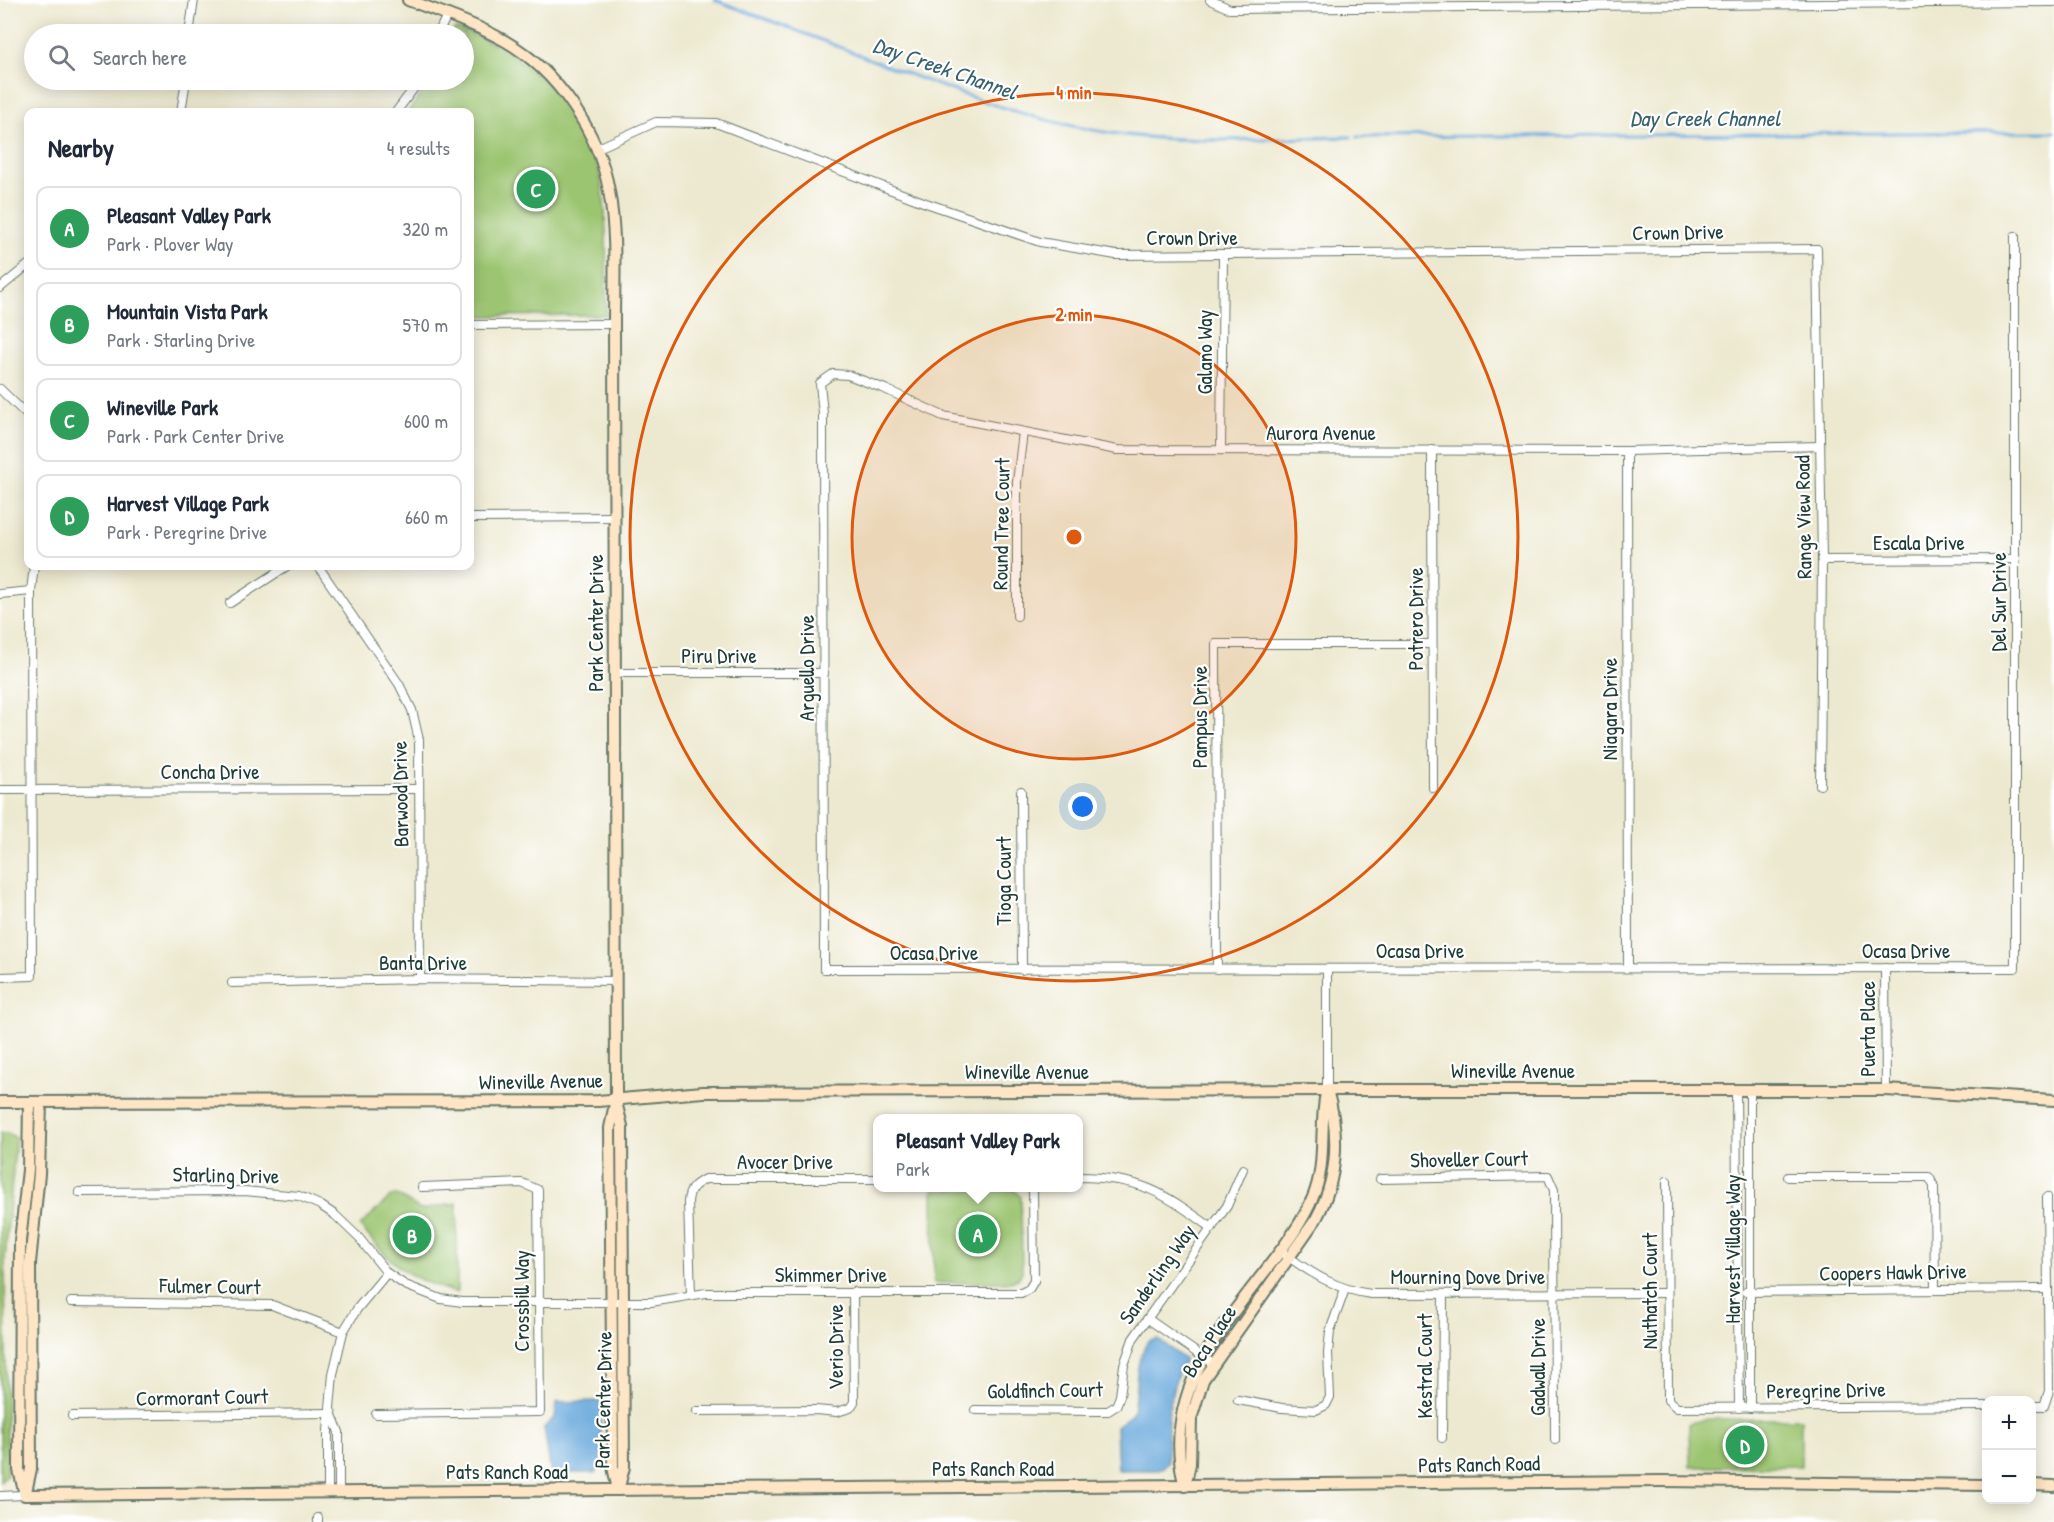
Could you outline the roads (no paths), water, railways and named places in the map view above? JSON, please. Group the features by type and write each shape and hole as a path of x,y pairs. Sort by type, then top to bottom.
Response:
{"street":[{"path":"190,24 194,0"},
{"name":"Park Center Drive","path":"408,0 467,24"},
{"path":"1210,0 1230,9 1461,4 2054,2"},
{"path":"443,24 447,15"},
{"name":"Park Center Drive","path":"474,27 506,41 544,71 575,109 596,149 609,189 614,231 615,981 616,1099 622,1126 624,1467 618,1490"},
{"path":"182,108 184,90"},
{"path":"399,108 412,90"},
{"name":"Crown Drive","path":"596,149 656,122 716,123 1040,242 1116,255 1817,249"},
{"name":"Del Sur Drive","path":"2015,236 2015,968"},
{"name":"Range View Road","path":"1817,249 1822,560 1820,786"},
{"name":"Galano Way","path":"1221,450 1223,255"},
{"path":"0,288 24,268"},
{"path":"474,325 614,324"},
{"name":"Aurora Avenue","path":"833,374 848,375 885,389 943,416 1117,450 1627,451 1820,446"},
{"name":"Arguello Drive","path":"824,969 824,672 820,383 833,374"},
{"path":"0,389 24,412"},
{"name":"Round Tree Court","path":"1017,616 1017,482 1023,432"},
{"name":"Potrero Drive","path":"1432,450 1434,788"},
{"name":"Niagara Drive","path":"1627,451 1628,968"},
{"path":"474,518 614,517"},
{"name":"Escala Drive","path":"1822,560 2016,559"},
{"path":"0,977 32,976 31,591 34,570"},
{"path":"230,603 280,570"},
{"name":"Barwood Drive","path":"321,570 399,684 412,710 419,740 420,979"},
{"path":"0,594 31,591"},
{"name":"Pampus Drive","path":"1217,969 1216,644 1432,644"},
{"name":"Piru Drive","path":"615,672 824,672"},
{"name":"Concha Drive","path":"0,790 420,789"},
{"name":"Tioga Court","path":"1020,791 1022,970"},
{"name":"Puerta Place","path":"1885,968 1886,1090"},
{"name":"Ocasa Drive","path":"824,969 2015,968"},
{"name":"Boca Place","path":"1185,1486 1190,1464 1190,1434 1196,1399 1208,1361 1285,1254 1316,1219 1329,1192 1334,1172 1335,1116 1327,1090 1327,969"},
{"name":"Banta Drive","path":"232,983 420,979 615,981"},
{"name":"Wineville Avenue","path":"0,1102 616,1099 703,1092 1327,1090 1886,1090 2054,1100"},
{"name":"Harvest Village Way","path":"1736,1090 1738,1408"},
{"name":"Harvest Village Way","path":"1750,1090 1750,1408"},
{"name":"Park Center Drive","path":"616,1099 610,1128 613,1467 618,1490"},
{"path":"25,1495 19,1470 19,1270 28,1170 29,1102"},
{"path":"25,1495 31,1469 30,1263 39,1174 41,1103"},
{"name":"Sanderling Way","path":"1116,1406 1120,1396 1127,1355 1133,1339 1227,1206 1243,1169"},
{"name":"Shoveller Court","path":"1380,1179 1548,1176 1554,1190 1554,1294"},
{"path":"1788,1176 1929,1177 1934,1186 1935,1290"},
{"path":"1083,1178 1111,1178 1157,1191 1212,1228"},
{"name":"Avocer Drive","path":"692,1295 688,1202 689,1191 695,1184 705,1179 873,1179"},
{"name":"Nuthatch Court","path":"1667,1181 1668,1400"},
{"name":"Crossbill Way","path":"375,1414 540,1412 538,1190 522,1183 422,1187"},
{"name":"Starling Drive","path":"79,1192 244,1191 299,1196 335,1215 359,1238 387,1273 405,1285 441,1299 462,1302 623,1302"},
{"name":"Skimmer Drive","path":"623,1302 661,1301 692,1295 853,1292 1020,1293 1029,1289 1034,1281 1033,1192"},
{"path":"2036,1406 2044,1406 2049,1391 2047,1197"},
{"name":"Mourning Dove Drive","path":"1285,1254 1322,1279 1345,1289 1371,1294 1667,1293"},
{"path":"334,1492 328,1431 332,1413 333,1374 343,1332 357,1309 387,1273"},
{"path":"1238,1400 1282,1408 1317,1410 1326,1405 1330,1396 1328,1353 1330,1331 1345,1289"},
{"name":"Coopers Hawk Drive","path":"1738,1292 2048,1289"},
{"name":"Verio Drive","path":"697,1412 816,1410 837,1412 850,1408 854,1402 853,1292"},
{"name":"Kestral Court","path":"1442,1438 1443,1294"},
{"name":"Gadwall Drive","path":"1554,1294 1555,1440"},
{"name":"Fulmer Court","path":"71,1302 273,1305 343,1332"},
{"path":"1148,1319 1208,1361"},
{"name":"Peregrine Drive","path":"1668,1400 1677,1408 1982,1406"},
{"name":"Goldfinch Court","path":"975,1410 1108,1411 1116,1406"},
{"name":"Cormorant Court","path":"72,1416 332,1413"},
{"name":"Pats Ranch Road","path":"0,1496 1662,1481 1982,1485"},
{"path":"2036,1485 2054,1486"}],"water":[{"path":"1158,1339 1185,1360 1171,1397 1168,1423 1168,1463 1159,1470 1118,1470 1116,1426 1132,1414 1139,1361 1148,1341"},
{"path":"601,1401 601,1467 594,1473 551,1473 544,1428 555,1417 557,1402"}],"waterway":[{"name":"Day Creek Channel","path":"715,0 960,93 1019,113 1080,128 1140,137 1200,140 1351,137"},
{"name":"Day Creek Channel","path":"1357,137 2054,132"}],"place":[{"name":"Wineville Park","path":"536,189"},
{"name":"Pleasant Valley Park","path":"978,1234"},
{"name":"Mountain Vista Park","path":"412,1235"},
{"name":"Harvest Village Park","path":"1745,1445"}]}
